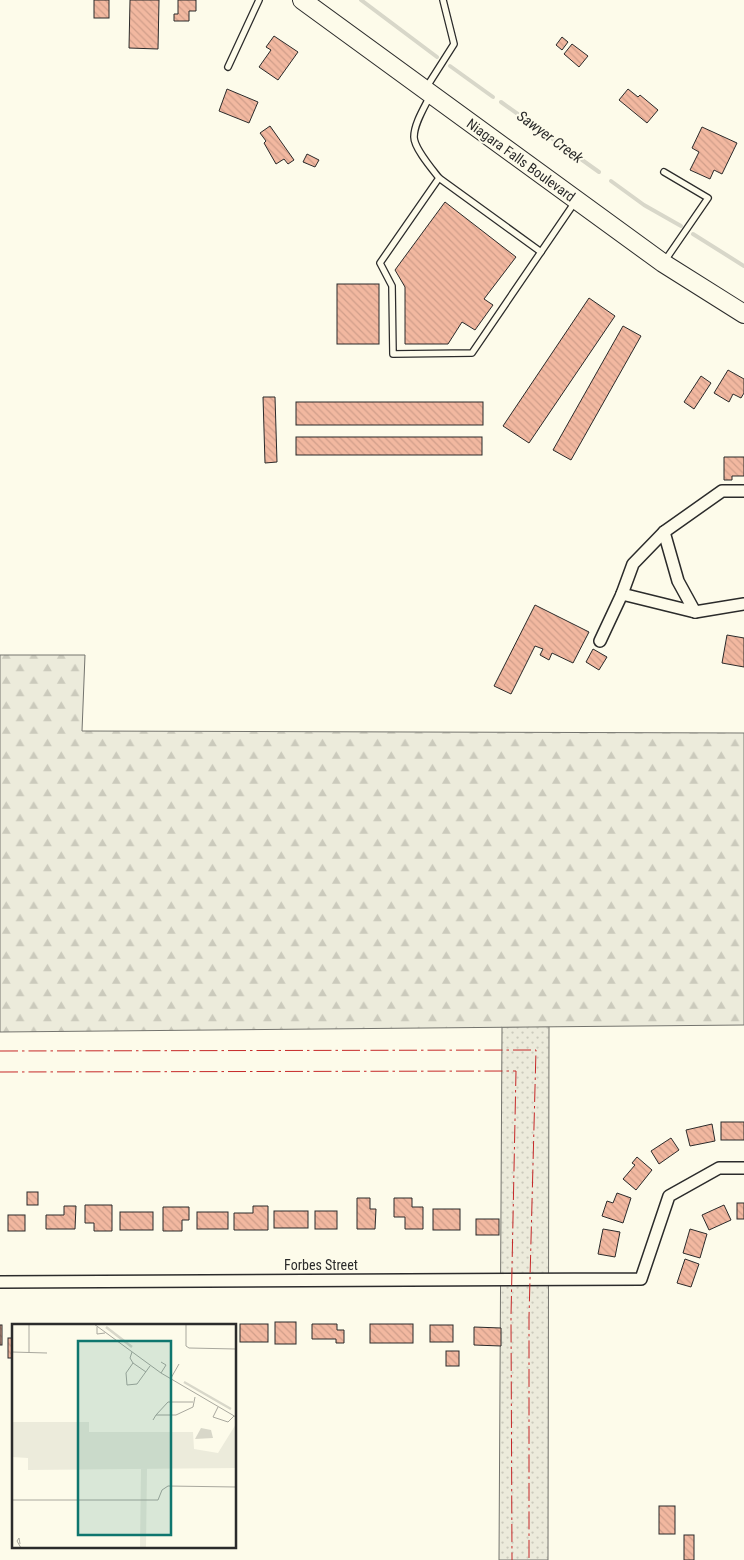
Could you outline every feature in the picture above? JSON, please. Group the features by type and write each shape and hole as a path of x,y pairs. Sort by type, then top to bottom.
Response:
{"main road":[{"name":"Niagara Falls Boulevard","path":"302,0 662,263 743,312"}],"street":[{"path":"600,641 622,594 633,564 664,532 722,491 744,491"},
{"path":"664,532 678,581 695,612"},
{"path":"622,594 695,612 744,604"},
{"name":"Forbes Street","path":"0,1282 641,1279 669,1196 719,1168 744,1168"}],"lane":[{"path":"228,67 258,0"},
{"path":"443,0 454,44 428,92 415,128 414,139 425,160 439,178 541,252"},
{"path":"662,263 708,198 664,172"},
{"path":"439,178 380,263 392,286 393,354 472,353 576,201"}],"green space":[{"path":"0,655 85,655 82,731 744,733 744,1025 0,1032"},
{"path":"549,1026 548,1560 499,1560 502,1027"}],"building":[{"path":"94,0 109,0 109,18 94,18"},
{"path":"130,0 159,0 158,49 129,48"},
{"path":"178,0 196,0 196,11 189,11 189,21 174,21 174,14 178,14"},
{"path":"274,36 298,52 278,80 259,67 271,50 266,47"},
{"path":"562,37 568,42 562,50 556,45"},
{"path":"572,44 588,56 579,67 564,54"},
{"path":"227,89 258,102 249,123 219,111"},
{"path":"628,89 638,97 640,95 658,110 647,123 619,100"},
{"path":"270,126 294,160 288,164 284,159 276,164 264,143 266,141 260,133"},
{"path":"702,127 737,143 722,174 714,170 710,179 690,170 699,152 692,148"},
{"path":"307,154 319,160 315,167 303,162"},
{"path":"445,202 516,257 484,299 493,305 475,330 462,322 448,344 405,344 405,287 395,270"},
{"path":"337,284 379,284 379,344 337,344"},
{"path":"589,298 615,316 529,443 503,426"},
{"path":"623,326 641,336 571,460 553,450"},
{"path":"728,370 744,379 744,393 741,398 733,394 729,402 714,393"},
{"path":"701,376 711,383 694,409 684,402"},
{"path":"263,397 275,397 277,462 265,463"},
{"path":"296,402 483,402 483,425 296,425"},
{"path":"296,437 482,437 482,455 296,455"},
{"path":"724,457 744,457 744,476 732,476 732,480 724,480"},
{"path":"535,605 589,632 573,663 552,653 549,660 540,655 543,649 535,646 511,694 494,686"},
{"path":"727,635 744,638 744,667 722,663"},
{"path":"593,649 607,657 599,670 586,662"},
{"path":"721,1122 744,1122 744,1140 721,1140"},
{"path":"712,1124 715,1141 690,1146 686,1130"},
{"path":"671,1138 679,1150 659,1164 651,1151"},
{"path":"637,1157 652,1170 636,1190 623,1179 635,1165 632,1163"},
{"path":"27,1192 38,1192 38,1205 27,1205"},
{"path":"617,1193 631,1198 623,1223 602,1216 607,1201 613,1203"},
{"path":"357,1198 370,1198 370,1209 376,1209 375,1229 357,1229"},
{"path":"394,1198 412,1198 412,1207 423,1207 423,1229 405,1229 405,1217 394,1217"},
{"path":"737,1203 744,1203 744,1219 737,1219"},
{"path":"85,1205 112,1205 112,1231 94,1231 94,1223 85,1223"},
{"path":"724,1205 731,1220 709,1230 702,1215"},
{"path":"64,1206 76,1206 75,1229 46,1229 46,1215 64,1215"},
{"path":"253,1206 268,1206 268,1230 234,1230 234,1213 253,1213"},
{"path":"163,1207 189,1207 189,1220 182,1220 182,1231 163,1231"},
{"path":"433,1209 460,1209 460,1230 433,1230"},
{"path":"274,1211 308,1211 308,1228 274,1228"},
{"path":"315,1211 337,1211 337,1229 315,1229"},
{"path":"120,1212 153,1212 153,1230 120,1230"},
{"path":"197,1212 228,1212 228,1229 197,1229"},
{"path":"8,1215 25,1215 25,1231 8,1231"},
{"path":"476,1219 499,1219 499,1235 476,1235"},
{"path":"603,1229 620,1232 615,1257 598,1254"},
{"path":"690,1229 707,1234 700,1258 683,1253"},
{"path":"685,1259 699,1264 691,1287 677,1283"},
{"path":"275,1322 296,1322 296,1344 275,1344"},
{"path":"240,1324 268,1324 268,1342 240,1342"},
{"path":"312,1324 337,1324 337,1330 344,1330 344,1343 336,1343 336,1339 312,1339"},
{"path":"370,1324 413,1324 413,1343 370,1343"},
{"path":"0,1325 2,1325 2,1345 0,1345"},
{"path":"430,1325 453,1325 453,1342 430,1342"},
{"path":"474,1327 501,1328 501,1346 474,1345"},
{"path":"8,1338 12,1338 12,1358 8,1358"},
{"path":"446,1351 459,1351 459,1366 446,1366"},
{"path":"659,1506 675,1506 675,1534 659,1534"},
{"path":"684,1535 694,1535 694,1560 684,1560"}],"waterway":[{"name":"Sawyer Creek","path":"361,0 437,57"},
{"name":"Sawyer Creek","path":"450,66 493,97"},
{"name":"Sawyer Creek","path":"501,102 599,172"},
{"name":"Sawyer Creek","path":"611,181 644,205 681,226"},
{"name":"Sawyer Creek","path":"693,234 744,266"}],"power":[{"path":"0,1051 536,1050 529,1317 529,1560"},
{"path":"0,1072 516,1071 511,1317 512,1560"}]}
